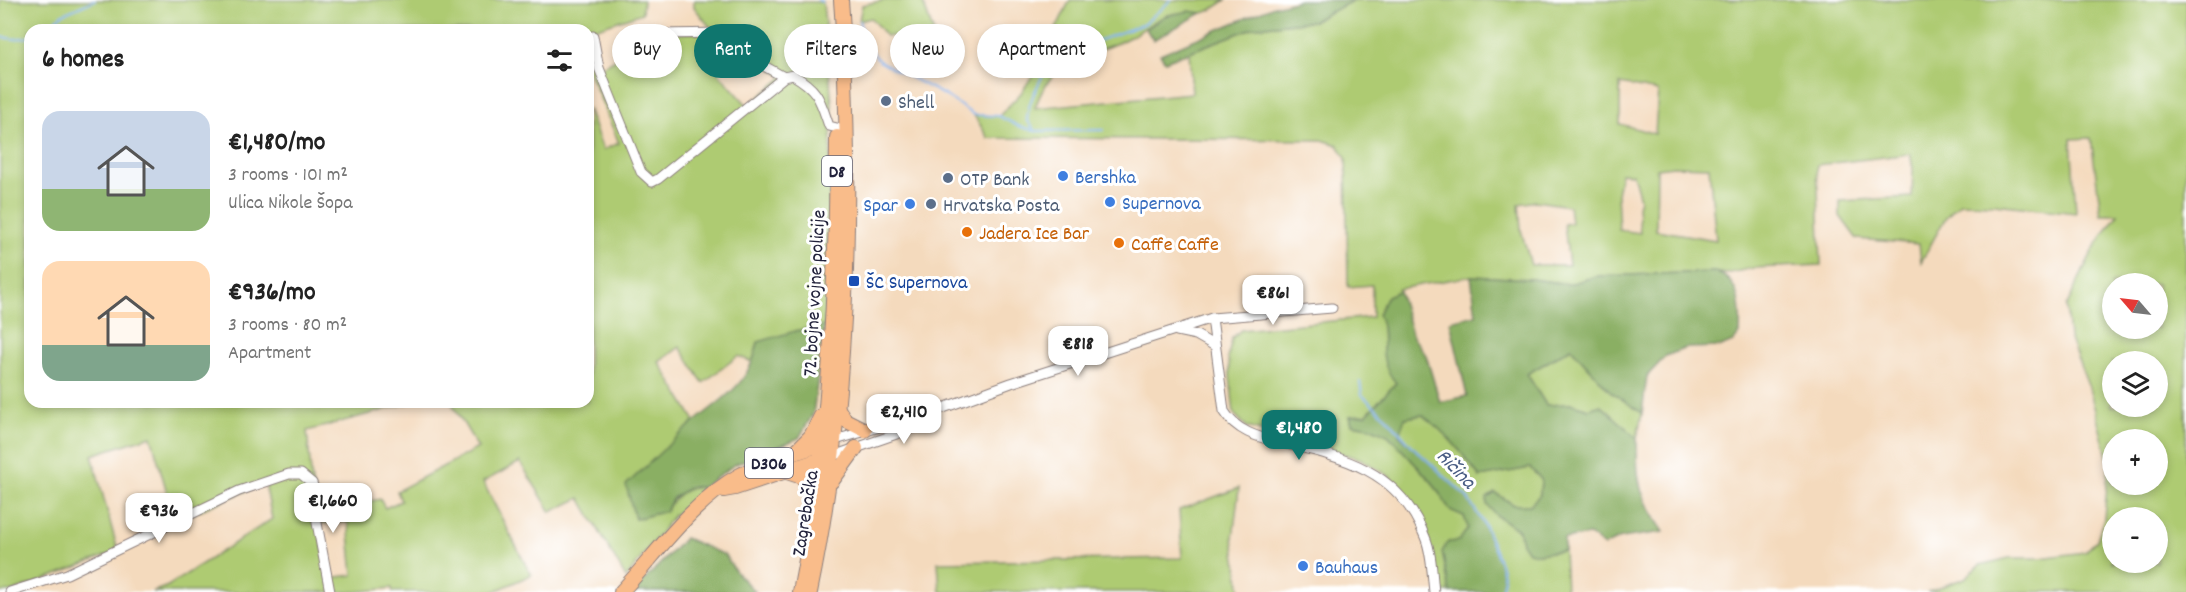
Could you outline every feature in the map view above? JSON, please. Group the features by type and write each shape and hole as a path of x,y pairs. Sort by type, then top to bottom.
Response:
{"main road":[{"name":"72. bojne vojne policije","path":"832,0 837,128 832,409"},
{"name":"72. bojne vojne policije","path":"828,442 848,252 841,0"},
{"path":"789,455 811,436 832,409 845,420 865,430"},
{"name":"D306","path":"621,592 689,516 740,475 828,442"},
{"name":"Zagrebačka","path":"800,592 814,494 826,458 828,442"},
{"path":"828,485 856,448"},
{"name":"D306","path":"722,490 735,488 826,458"},
{"name":"Zagrebačka","path":"810,592 828,485 826,458"},
{"path":"784,471 793,472 805,478 814,494"}],"street":[{"path":"594,41 599,68 627,140 641,172 652,182 784,77 755,61 732,36 725,33 682,34"},
{"path":"799,78 808,84 819,97 829,126 837,128"},
{"path":"828,442 935,411 1011,383 1212,318 1332,308"},
{"path":"1212,318 1224,411 1229,421 1260,438 1317,452 1363,467 1387,481 1404,499 1426,538 1434,592"},
{"path":"1174,330 1196,335 1215,346"},
{"path":"826,458 905,431 935,411"},
{"path":"10,592 67,574 238,491 289,474 301,474 312,483 316,495 317,523 330,592"}],"green space":[{"path":"0,0 643,0 642,13 594,29 594,24 24,24 24,408 391,408 307,431 312,483 323,511 380,499 385,508 401,501 397,491 478,448 455,408 594,408 594,125 603,150 619,143 594,84 594,50 600,68 612,61 612,78 682,78 682,33 694,33 694,78 723,78 748,106 783,77 772,69 772,24 708,24 694,7 694,0 823,2 825,24 784,24 784,78 830,78 832,105 825,326 795,331 754,363 738,356 703,383 680,347 659,362 695,421 627,485 635,519 666,511 681,493 696,487 703,487 688,504 674,515 626,578 580,498 551,512 520,462 483,482 531,575 493,592 393,592 392,588 355,592 152,592 168,586 272,519 265,483 175,521 151,436 92,455 118,551 12,592 0,592","holes":["348,522 353,575 329,578 318,523"]},
{"path":"886,0 922,0 930,24 890,24 890,36 886,36 871,18 859,21 862,5"},
{"path":"1070,0 1226,0 1205,12 1176,13 1166,16 1107,47 1107,24 1058,24"},
{"path":"1300,0 1354,0 1313,21 1255,27 1165,61 1160,54 1274,6"},
{"path":"1354,0 2186,0 2186,592 1927,592 1965,578 1980,565 2009,558 2040,558 2085,552 2097,540 2102,524 2102,573 2168,573 2168,507 2105,507 2106,495 2168,495 2168,429 2102,429 2102,437 2089,388 2069,337 2066,307 2094,248 2118,214 2101,214 2091,138 2071,139 2076,213 1995,204 1960,203 1946,217 1921,262 1919,244 1857,239 1840,216 1840,201 1912,197 1913,168 1910,154 1817,165 1821,265 1753,268 1725,274 1714,272 1598,276 1569,284 1531,279 1471,276 1398,289 1399,291 1387,296 1378,314 1382,322 1383,350 1396,383 1366,415 1350,416 1352,424 1370,427 1388,435 1432,482 1450,510 1464,516 1468,527 1454,558 1450,576 1450,592 1439,592 1419,510 1389,476 1361,459 1247,427 1234,414 1228,357 1232,338 1241,330 1372,317 1372,285 1348,287 1346,158 1338,145 1322,140 988,138 974,115 999,116 1021,93 1031,78 1051,78 1042,91 1035,108 1192,93 1189,52 1255,27 1313,21","holes":["1620,84 1658,91 1655,134 1620,124","1709,167 1716,240 1656,230 1657,168","1621,173 1633,174 1640,199 1638,206 1640,233 1619,230 1617,194","1536,201 1569,206 1571,223 1564,224 1569,265 1531,265 1521,230 1519,204"]},
{"path":"1189,11 1202,13 1153,40 1146,29 1165,16"},
{"path":"1714,272 1730,281 1738,296 1740,333 1733,342 1721,347 1686,348 1666,356 1647,376 1642,413 1610,391 1571,348 1527,374 1546,405 1572,404 1589,409 1601,405 1637,438 1641,488 1664,532 1621,538 1604,546 1589,535 1564,539 1564,550 1538,554 1528,552 1522,543 1519,530 1497,516 1487,505 1487,498 1495,493 1514,505 1530,505 1540,495 1541,479 1530,468 1480,477 1454,444 1431,422 1422,415 1405,418 1399,434 1467,497 1484,524 1500,563 1504,579 1501,592 1450,592 1442,552 1448,542 1459,541 1468,528 1464,516 1450,510 1432,482 1388,435 1370,427 1352,424 1350,416 1366,415 1396,383 1385,364 1383,332 1378,314 1387,296 1399,291 1413,337 1426,355 1440,402 1467,396 1450,321 1476,315 1471,276 1531,279 1569,284 1598,276"},
{"path":"825,326 813,414 799,438 734,465 703,487 690,487 673,498 666,511 635,519 626,485 685,429 735,388 749,369 758,342 795,331"},
{"path":"1571,348 1610,391 1642,413 1637,438 1601,405 1589,409 1572,404 1546,405 1527,374"},
{"path":"1422,415 1447,436 1480,477 1530,468 1541,479 1540,495 1529,506 1514,505 1495,493 1497,516 1519,530 1522,543 1538,554 1564,550 1566,592 1501,592 1504,579 1500,563 1484,524 1467,497 1399,434 1405,418"},
{"path":"1239,488 1233,538 1241,592 940,592 938,562 1182,558 1179,510"},
{"path":"685,538 725,555 736,572 755,592 633,592"}],"waterway":[{"name":"Ričina","path":"52,24 61,15 95,0"},
{"name":"Ričina","path":"818,0 823,2"},
{"path":"1035,131 1027,120 1028,112 1050,58 1144,24 1171,0"},
{"path":"859,21 865,41 879,61 946,96 974,115 999,116 1018,126 1035,131 1104,130"},
{"name":"Ričina","path":"0,37 24,38"},
{"name":"Ričina","path":"1360,382 1362,395 1467,497 1484,524 1500,563 1504,579 1501,592"}],"place":[{"name":"Shell","path":"886,101"},
{"name":"Bershka","path":"1063,176"},
{"name":"OTP Bank","path":"948,178"},
{"name":"Supernova","path":"1110,202"},
{"name":"Spar","path":"910,204"},
{"name":"Hrvatska Posta","path":"931,204"},
{"name":"Jadera Ice Bar","path":"967,232"},
{"name":"Caffe Caffe","path":"1119,243"},
{"name":"ŠC Supernova","path":"854,281"},
{"name":"Bauhaus","path":"1303,566"}]}
